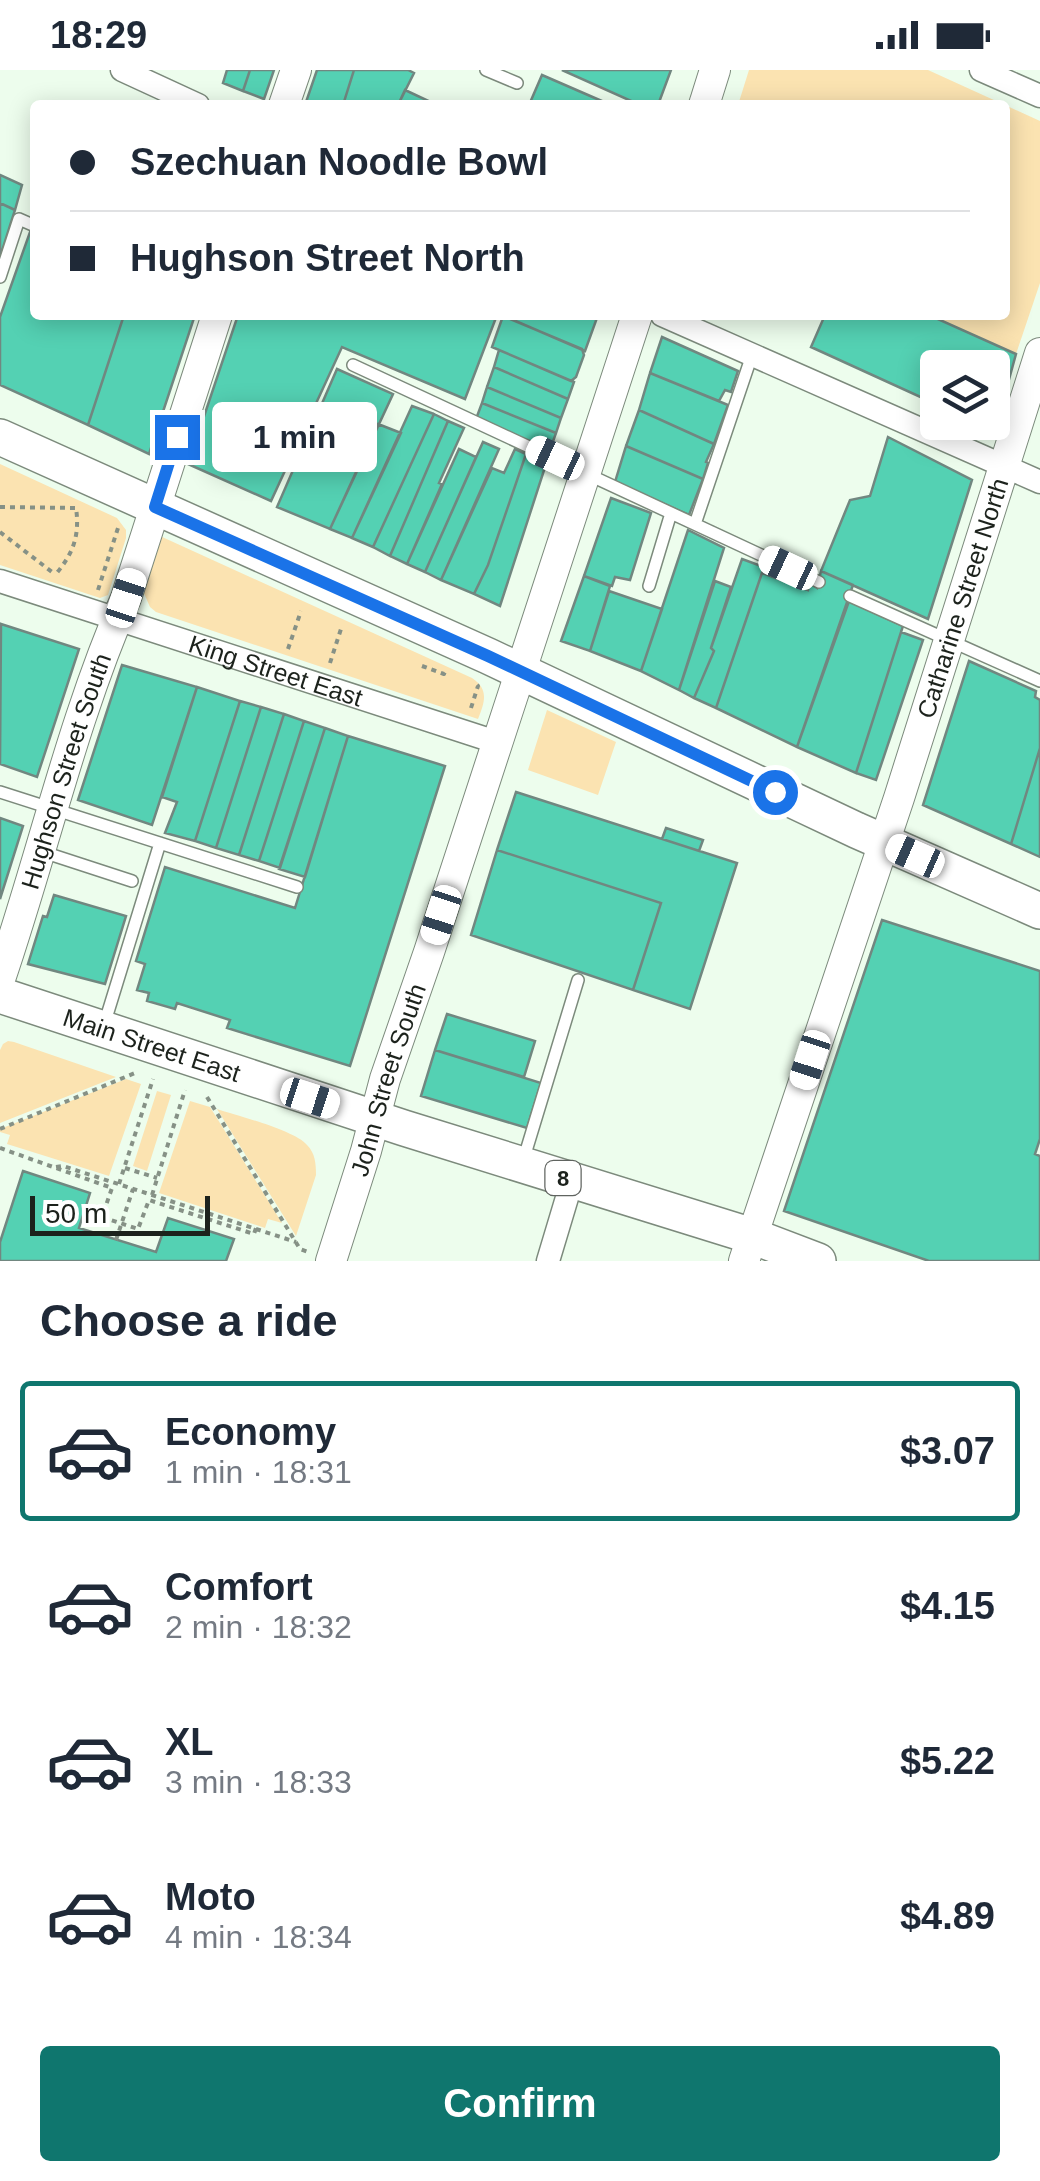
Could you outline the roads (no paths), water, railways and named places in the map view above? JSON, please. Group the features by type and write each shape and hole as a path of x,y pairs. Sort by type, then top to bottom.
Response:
{"main road":[{"path":"0,437 1040,911"},
{"name":"Main Street East","path":"0,996 572,1181 748,1249 818,1261"}],"street":[{"path":"122,70 168,99"},
{"path":"286,100 296,70"},
{"path":"706,100 715,70"},
{"path":"980,70 1040,96"},
{"name":"Hughson Street South","path":"0,979 52,808 126,598 215,320"},
{"name":"John Street South","path":"331,1260 385,1080 635,320"},
{"path":"673,320 1040,482"},
{"name":"Catharine Street North","path":"748,1249 884,842 1040,352"},
{"name":"King Street East","path":"0,581 496,742"},
{"path":"548,1261 572,1181"}],"lane":[{"path":"486,70 517,83"},
{"path":"0,277 20,219 30,224"},
{"path":"695,524 752,355"},
{"path":"354,365 818,582"},
{"path":"649,586 671,513"},
{"path":"850,596 1040,682"},
{"path":"0,792 297,886"},
{"path":"102,1029 160,843"},
{"path":"39,851 132,882"},
{"path":"522,1166 578,980"}]}
